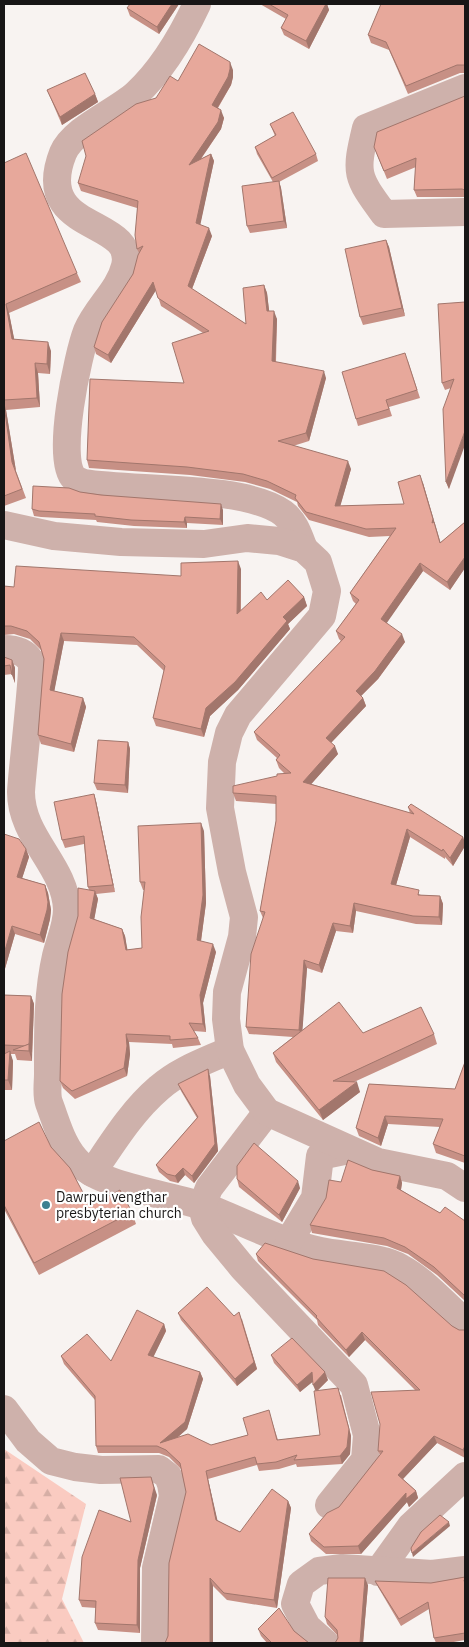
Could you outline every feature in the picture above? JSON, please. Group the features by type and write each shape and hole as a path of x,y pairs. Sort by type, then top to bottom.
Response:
{"street":[{"path":"197,4 185,30 136,94 71,141 60,164 57,179 60,199 68,210 116,238 124,245 126,256 120,282 95,316 81,349 68,417 68,463 73,478 84,484 230,495 270,506 284,514 296,527 304,549"},
{"path":"465,88 366,128 358,162 362,185 384,214 465,212"},
{"path":"4,525 54,536 121,542 204,544 246,538 279,540 304,549 318,562 327,591 322,616 238,715 229,734 222,762 220,808 232,872 244,917 242,937 227,992 226,1019 230,1050 247,1085 267,1112 378,1162 448,1176 465,1188"},
{"path":"4,649 22,652 31,661 32,677 21,795 27,823 38,845 61,879 66,893 64,932 56,954 51,986 48,1029 48,1101 54,1114 59,1134 79,1164 92,1174 134,1188 202,1206 289,1241 322,1252 400,1267 465,1322"},
{"path":"92,1174 134,1114 159,1087 187,1070 230,1050"},
{"path":"267,1112 209,1188 202,1206 205,1218 215,1234 243,1268 354,1385 367,1435 365,1460 329,1505"},
{"path":"289,1241 315,1198 320,1156 350,1150"},
{"path":"4,1409 28,1441 51,1460 75,1467 159,1470 168,1476 173,1496 156,1568 155,1643"},
{"path":"378,1572 411,1526 465,1476"},
{"path":"325,1643 307,1627 295,1604 301,1584 319,1571 342,1568 378,1572 432,1574 465,1570"}],"green space":[{"path":"4,1449 86,1504 62,1599 84,1643 4,1643"}],"building":[{"path":"130,4 172,4 157,27 127,8"},
{"path":"269,4 326,4 306,41 281,28 288,15"},
{"path":"381,4 465,4 465,65 457,65 406,86 386,42 368,35"},
{"path":"199,44 230,62 230,69 228,77 212,105 221,110 218,122 189,165 211,154 196,223 209,228 188,286 246,324 243,288 264,285 267,311 274,311 272,361 324,371 306,433 278,441 348,461 335,506 404,504 398,482 420,475 433,519 432,523 434,522 440,543 465,522 465,557 447,582 420,563 381,619 402,634 375,671 356,691 363,698 326,738 335,746 303,782 414,814 408,807 411,804 463,837 450,858 443,849 442,851 407,829 391,884 419,890 418,895 440,896 439,917 413,916 354,903 350,926 333,923 319,965 304,960 299,1030 246,1027 251,954 265,912 260,911 276,821 276,796 233,793 233,786 277,776 277,774 291,773 276,760 280,755 254,732 345,637 336,631 359,600 350,593 396,528 366,529 306,512 295,498 296,495 267,481 243,474 187,467 87,460 90,379 184,383 172,343 209,331 158,298 153,282 108,355 94,347 102,322 133,274 138,255 143,246 137,249 135,235 138,201 78,183 86,156 82,141 136,104 156,98 170,76 178,81"},
{"path":"85,73 95,94 60,117 47,90"},
{"path":"465,96 465,190 414,190 416,158 384,171 374,147 377,132"},
{"path":"293,112 316,154 272,178 255,147 276,135 270,124"},
{"path":"26,153 77,273 6,304 12,339 48,342 47,364 35,363 37,398 4,400 4,163"},
{"path":"279,181 284,221 247,226 242,186"},
{"path":"386,240 402,308 360,317 345,249"},
{"path":"465,302 465,431 446,482 443,409 454,379 442,383 438,304"},
{"path":"405,353 417,390 386,400 389,409 356,419 342,372"},
{"path":"4,405 12,462 22,489 4,496"},
{"path":"33,486 69,488 80,492 101,495 221,504 220,519 185,517 184,522 131,520 95,516 95,514 39,511 32,509"},
{"path":"238,561 237,614 261,592 267,600 288,580 304,597 283,617 287,621 235,682 206,708 201,729 153,718 165,666 134,637 61,633 50,690 83,698 71,744 38,735 44,659 39,642 27,631 4,626 4,586 14,587 16,566 181,576 181,563"},
{"path":"4,657 12,660 12,675 10,665 4,666"},
{"path":"98,740 128,742 125,785 94,783"},
{"path":"94,794 113,885 88,887 84,836 62,840 54,802"},
{"path":"201,823 203,895 197,940 213,944 200,995 203,1024 189,1023 198,1038 170,1040 170,1036 126,1034 127,1046 124,1068 72,1091 60,1081 62,994 68,952 78,916 78,888 95,891 90,918 122,929 126,950 142,948 141,917 145,882 140,882 138,826"},
{"path":"4,834 19,839 26,849 17,877 45,885 48,902 40,935 12,926 4,954"},
{"path":"4,995 31,996 29,1046 29,1044 25,1046 4,1045"},
{"path":"339,1002 363,1033 421,1007 434,1034 333,1081 357,1082 319,1110 273,1053"},
{"path":"29,1044 29,1051 13,1050"},
{"path":"10,1051 8,1080 4,1080 4,1054"},
{"path":"465,1062 465,1156 433,1144 443,1119 385,1116 378,1138 356,1128 369,1084 455,1089"},
{"path":"208,1069 215,1144 192,1176 183,1168 175,1176 167,1174 156,1165 198,1117 178,1084"},
{"name":"Dawrpui vengthar presbyterian church","path":"39,1122 51,1147 70,1168 90,1206 120,1190 132,1212 34,1263 4,1205 4,1141"},
{"path":"254,1143 298,1181 279,1215 237,1179 237,1166"},
{"path":"348,1160 372,1170 400,1176 397,1188 440,1213 445,1207 465,1221 465,1296 434,1267 405,1247 384,1238 310,1225 326,1198 329,1180 341,1182"},
{"path":"265,1243 313,1259 384,1271 406,1285 452,1326 459,1330 465,1330 465,1446 463,1450 434,1436 398,1475 416,1491 406,1499 406,1493 358,1546 324,1547 309,1534 327,1513 339,1507 383,1451 378,1451 380,1424 371,1392 420,1390 362,1332 346,1350 317,1316 256,1254"},
{"path":"207,1287 234,1316 239,1312 254,1362 235,1379 178,1313"},
{"path":"137,1310 164,1324 148,1355 200,1372 185,1422 160,1443 188,1434 211,1445 248,1435 243,1418 269,1410 277,1440 320,1435 314,1391 338,1388 349,1429 347,1447 340,1456 294,1460 297,1455 276,1462 257,1464 255,1457 206,1471 216,1520 240,1532 272,1489 288,1501 274,1600 224,1593 210,1578 210,1643 165,1643 168,1636 169,1563 186,1492 180,1463 166,1450 157,1446 96,1446 95,1396 61,1356 87,1334 111,1361"},
{"path":"292,1338 325,1372 313,1385 312,1372 297,1385 271,1355"},
{"path":"151,1477 154,1488 138,1560 137,1625 95,1623 96,1601 79,1600 82,1557 99,1510 131,1522 120,1478"},
{"path":"440,1515 449,1522 412,1553 411,1548 421,1532"},
{"path":"465,1577 465,1633 434,1638 428,1602 399,1619 375,1581 431,1583"},
{"path":"328,1578 365,1578 360,1643 335,1643 338,1638 337,1630 325,1617"},
{"path":"279,1608 294,1631 309,1643 272,1643 258,1629"}],"place":[{"name":"Dawrpui vengthar presbyterian church","path":"46,1205"}]}
